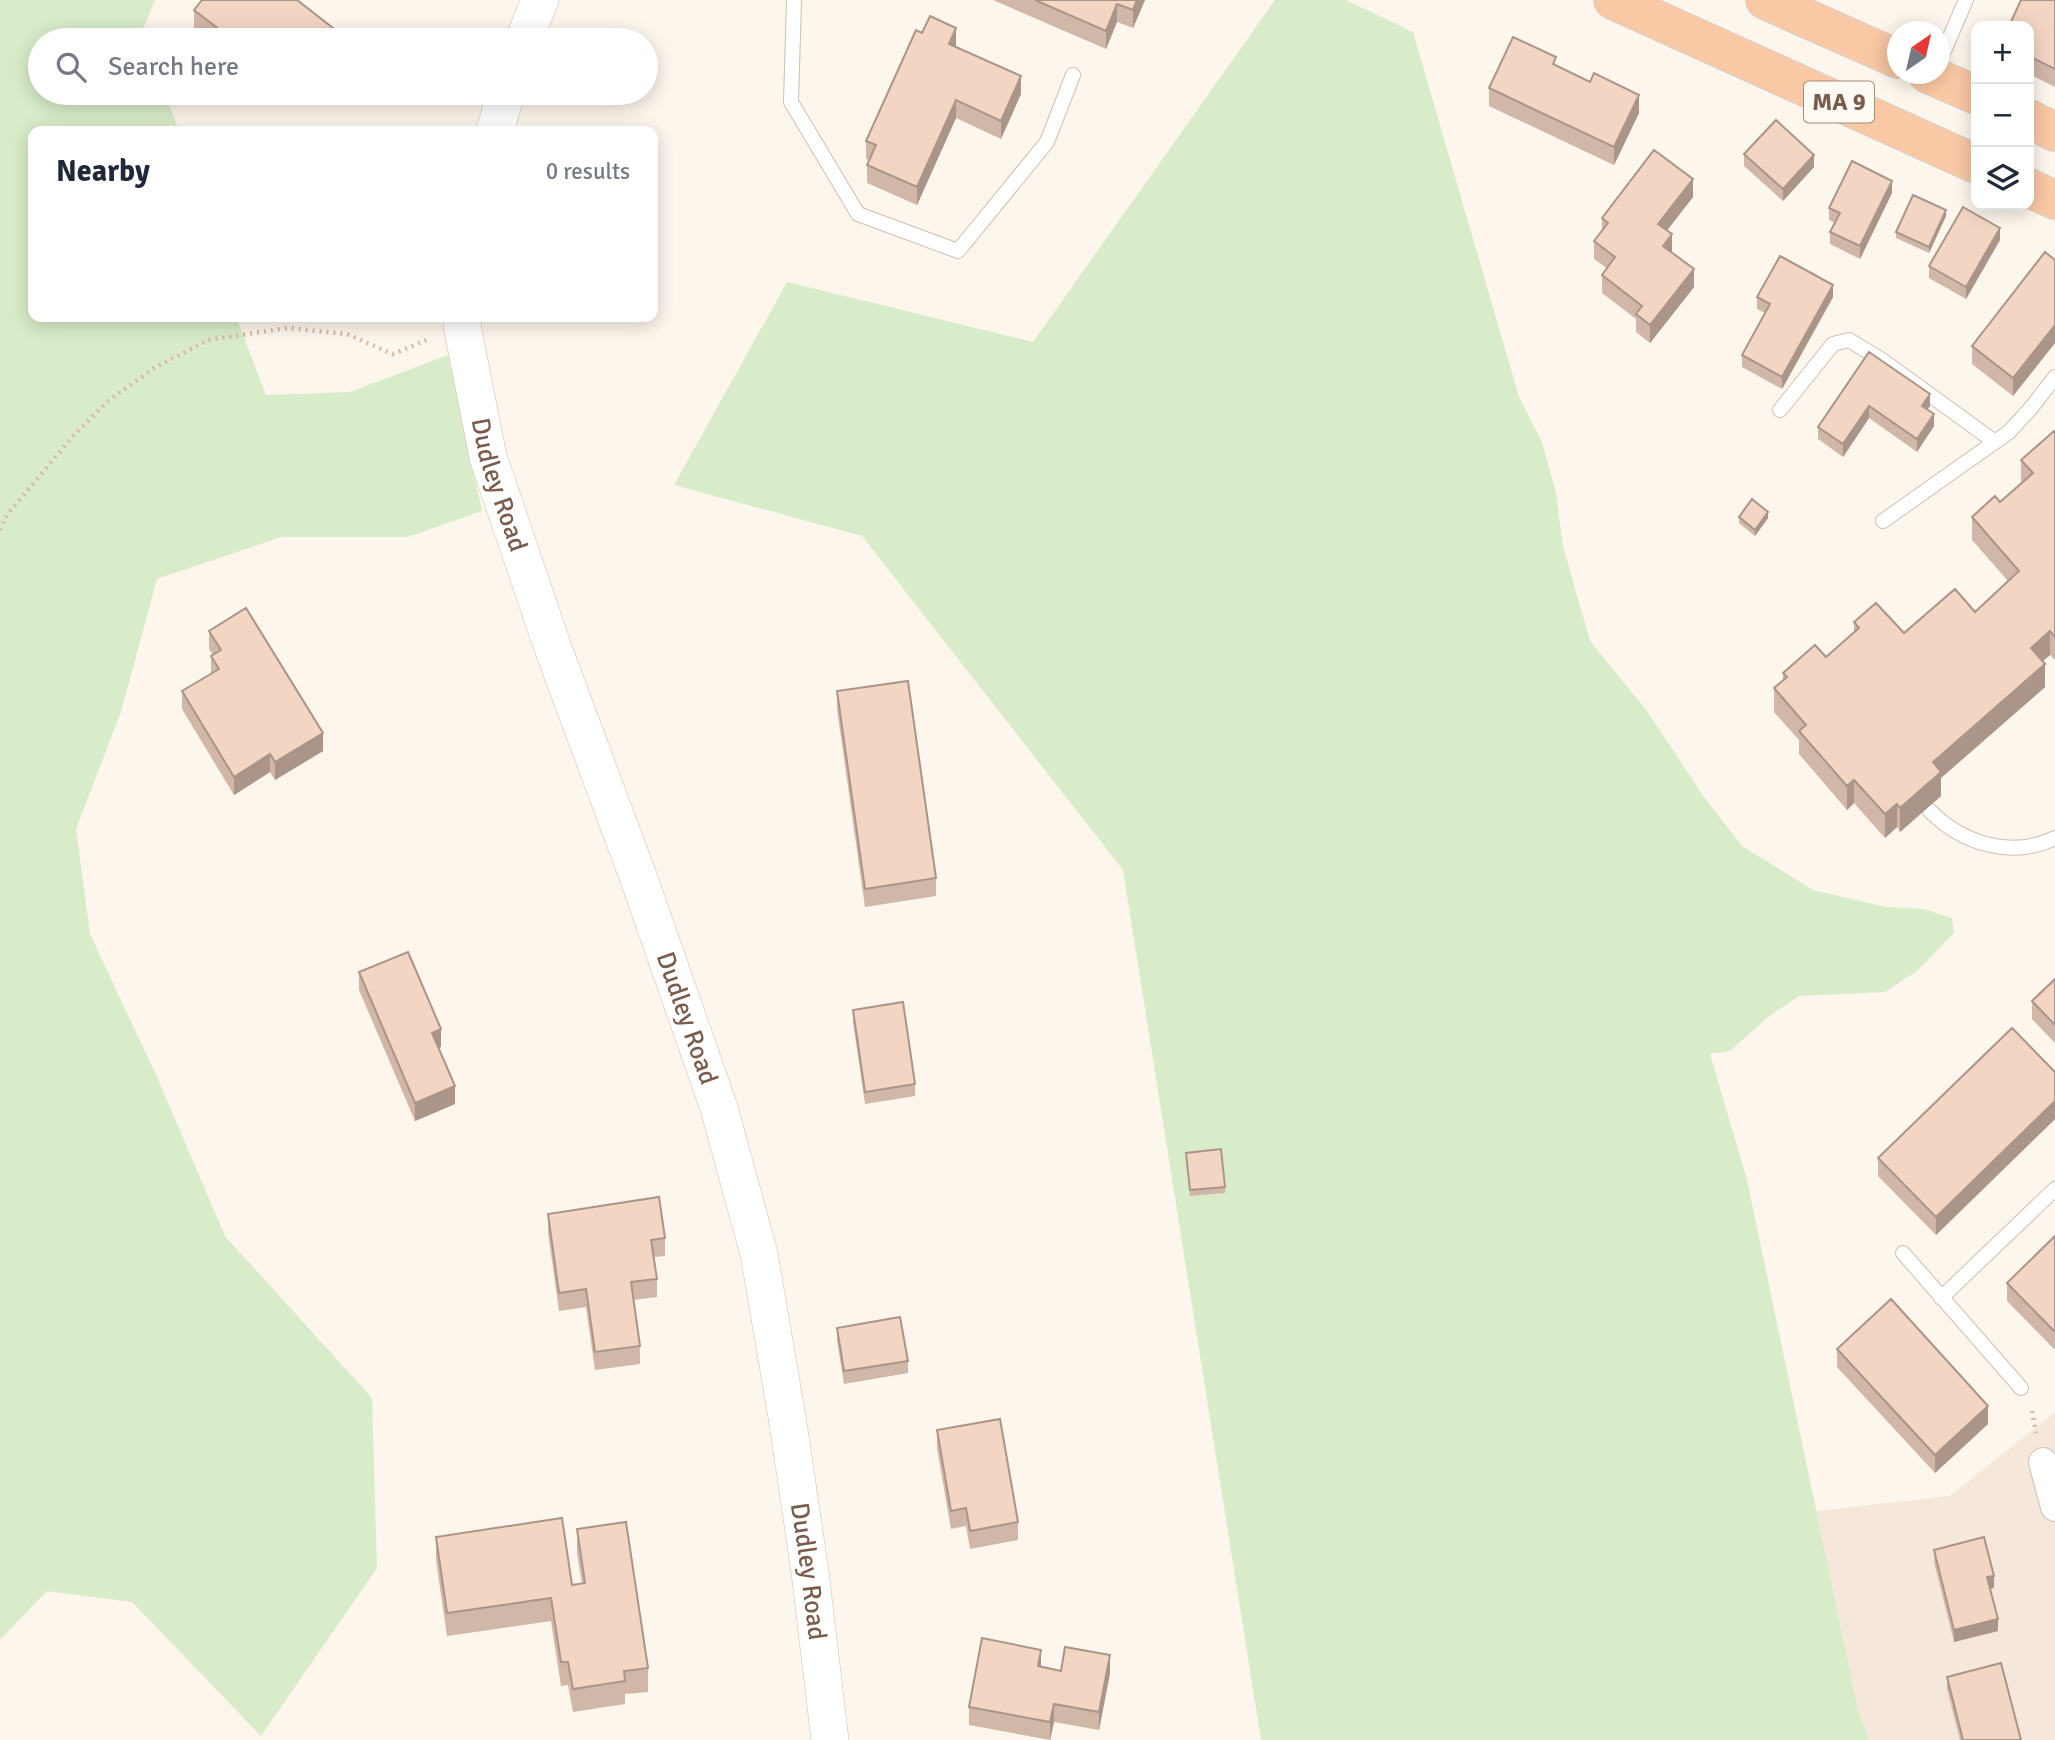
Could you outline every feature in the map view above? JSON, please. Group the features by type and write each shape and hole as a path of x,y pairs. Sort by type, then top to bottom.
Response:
{"highway":[{"name":"MA 9","path":"1613,0 1971,162"},
{"name":"MA 9","path":"1765,0 1887,54"},
{"path":"1950,80 1971,92"},
{"path":"2034,122 2055,132"},
{"path":"2034,190 2055,200"}],"street":[{"path":"529,28 540,0"},
{"path":"496,126 503,105"},
{"name":"Dudley Road","path":"462,322 488,457 553,648 639,879 715,1097 759,1254 796,1477 830,1740"},
{"path":"2043,1462 2055,1507"}],"lane":[{"path":"794,0 791,102 858,214 958,251 1047,142 1073,75"},
{"path":"1950,36 1966,0"},
{"path":"1780,410 1833,344 1849,340 1882,360 1995,442"},
{"path":"1883,521 1995,442 2021,420 2055,377"},
{"path":"1930,811 1953,831 2006,849 2025,848 2055,838"},
{"path":"1941,1298 2055,1189"},
{"path":"1903,1253 2021,1388"}],"path":[{"path":"0,530 7,515 73,436 108,401 154,368 208,340 287,328 347,334 393,354 460,322"},
{"path":"2021,1388 2032,1408 2043,1462"}],"shaded area":[{"path":"2055,1412 2055,1740 1869,1740 1858,1710 1816,1511 1950,1496"}],"green space":[{"path":"0,0 155,0 144,28 28,28 28,105 169,105 177,126 28,126 28,322 238,322 266,395 350,392 448,355 482,511 408,537 281,537 157,579 121,712 76,829 90,934 157,1077 225,1236 372,1398 377,1568 261,1736 132,1602 47,1591 0,1640"},
{"path":"1275,0 1346,0 1413,32 1519,397 1542,442 1556,493 1563,546 1590,641 1647,711 1704,797 1742,846 1813,890 1886,907 1924,909 1952,918 1954,933 1917,971 1885,992 1799,996 1768,1017 1730,1051 1710,1054 1747,1180 1858,1710 1869,1740 1261,1740 1123,870 862,536 674,485 787,282 1033,342"}],"building":[{"path":"202,0 297,0 333,28 217,28 194,10"},
{"path":"1035,0 1137,0 1133,10 1117,4 1106,31"},
{"path":"2021,0 2055,0 2055,69 2034,58 2034,21 2011,21"},
{"path":"930,16 956,28 949,44 1021,76 1001,121 956,100 917,187 867,165 876,145 866,141 916,30 922,33"},
{"path":"1513,37 1556,57 1553,64 1590,82 1594,73 1639,95 1614,147 1489,88"},
{"path":"1776,120 1814,155 1783,189 1744,154"},
{"path":"1654,150 1693,179 1658,224 1672,234 1663,246 1694,269 1650,325 1636,314 1642,306 1602,275 1615,257 1594,241 1608,223 1602,218"},
{"path":"1852,161 1892,181 1860,246 1830,232 1840,213 1829,208"},
{"path":"1913,195 1946,210 1929,247 1896,232"},
{"path":"1963,207 2000,228 1966,287 1929,266"},
{"path":"2045,252 2055,260 2055,325 2013,378 1972,346"},
{"path":"1780,256 1833,285 1782,377 1742,355 1770,304 1757,297"},
{"path":"1869,352 1930,394 1922,406 1934,414 1917,439 1869,406 1843,444 1818,427"},
{"path":"2054,431 2055,637 2050,631 2031,648 2045,664 1933,762 1941,772 1900,808 1897,804 1885,814 1854,780 1847,786 1799,731 1806,725 1774,688 1787,677 1783,673 1815,645 1826,657 1859,628 1854,622 1876,603 1904,633 1955,589 1975,612 2019,571 1972,517 1995,496 2000,502 2033,473 2021,460"},
{"path":"1752,499 1768,512 1755,530 1739,517"},
{"path":"246,608 323,733 275,762 270,754 234,777 182,691 219,669 211,656 221,650 209,631"},
{"path":"908,681 936,878 865,889 837,691"},
{"path":"408,952 441,1029 432,1033 455,1086 415,1103 359,972"},
{"path":"2055,979 2055,1025 2032,1001"},
{"path":"903,1002 915,1084 865,1092 853,1010"},
{"path":"2012,1028 2055,1072 2055,1101 1936,1217 1878,1158"},
{"path":"1221,1149 1225,1187 1190,1190 1186,1153"},
{"path":"659,1197 665,1238 651,1240 657,1279 631,1282 640,1346 595,1352 586,1289 559,1293 548,1214"},
{"path":"2055,1236 2055,1332 2007,1283"},
{"path":"1891,1299 1988,1406 1935,1455 1837,1349"},
{"path":"900,1317 908,1361 844,1371 837,1328"},
{"path":"1000,1419 1018,1522 970,1531 966,1508 951,1511 937,1430"},
{"path":"562,1518 572,1585 585,1583 577,1529 626,1522 648,1668 624,1671 625,1681 573,1689 568,1662 561,1662 551,1598 447,1613 436,1537"},
{"path":"1984,1537 1994,1576 1987,1577 1998,1619 1954,1630 1934,1550"},
{"path":"982,1638 1041,1650 1038,1666 1061,1671 1065,1647 1110,1655 1099,1712 1054,1704 1050,1722 969,1707"},
{"path":"2001,1663 2021,1740 1963,1740 1947,1677"}]}
